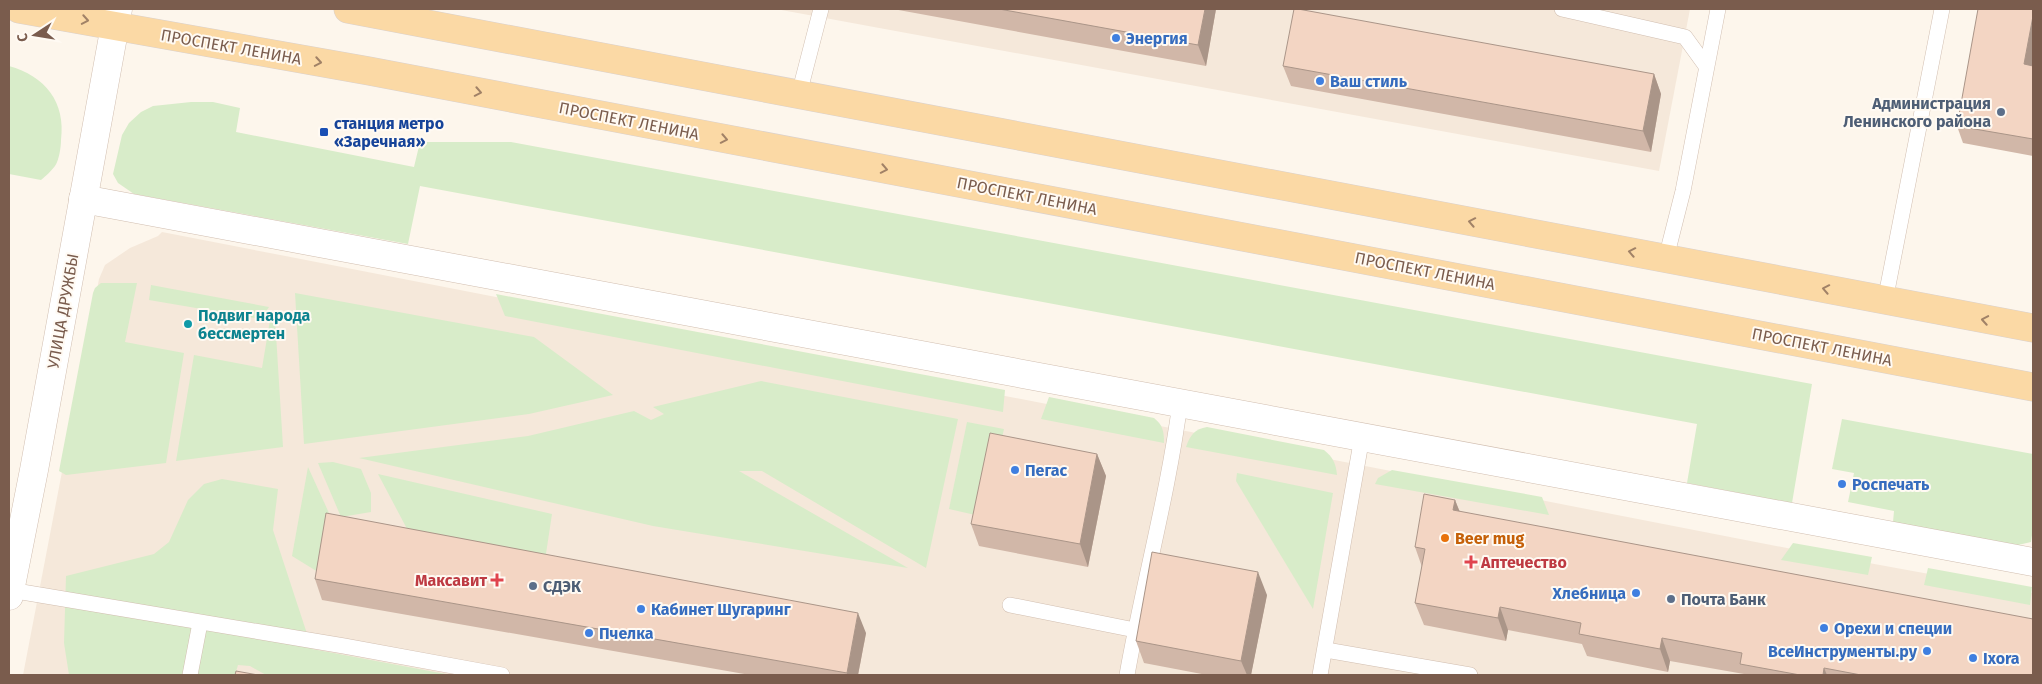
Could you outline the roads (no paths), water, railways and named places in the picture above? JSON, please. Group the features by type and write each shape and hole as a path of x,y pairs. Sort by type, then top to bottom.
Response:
{"main road":[{"name":"ПРОСПЕКТ ЛЕНИНА","path":"19,9 116,17 369,71 2033,387"},
{"path":"348,9 2033,328"}],"street":[{"name":"УЛИЦА ДРУЖБЫ","path":"9,593 116,17"},
{"path":"83,199 2033,562"}],"lane":[{"path":"799,94 821,9"},
{"path":"1562,9 1685,37 1706,66"},
{"path":"1666,258 1683,191 1718,9"},
{"path":"1885,301 1942,9"},
{"path":"1127,675 1135,630 1164,502 1180,403"},
{"path":"1320,675 1326,650 1362,437"},
{"path":"9,593 344,646 502,675"},
{"path":"1010,605 1135,630"},
{"path":"190,675 200,623"},
{"path":"1326,650 1470,675"}],"place":[{"name":"Энергия","path":"1116,38"},
{"name":"Ваш стиль","path":"1320,81"},
{"name":"Администрация Ленинского района","path":"2001,112"},
{"name":"станция метро «Заречная»","path":"324,132"},
{"name":"Подвиг народа бессмертен","path":"188,324"},
{"name":"Пегас","path":"1015,470"},
{"name":"Роспечать","path":"1842,484"},
{"name":"Beer mug","path":"1445,538"},
{"name":"Аптечество","path":"1471,562"},
{"name":"Максавит","path":"497,580"},
{"name":"СДЭК","path":"533,586"},
{"name":"Хлебница","path":"1636,593"},
{"name":"Почта Банк","path":"1671,599"},
{"name":"Кабинет Шугаринг","path":"641,609"},
{"name":"Орехи и специи","path":"1824,628"},
{"name":"Пчелка","path":"589,633"},
{"name":"ВсеИнструменты.ру","path":"1927,651"},
{"name":"Ixora","path":"1973,658"}]}
